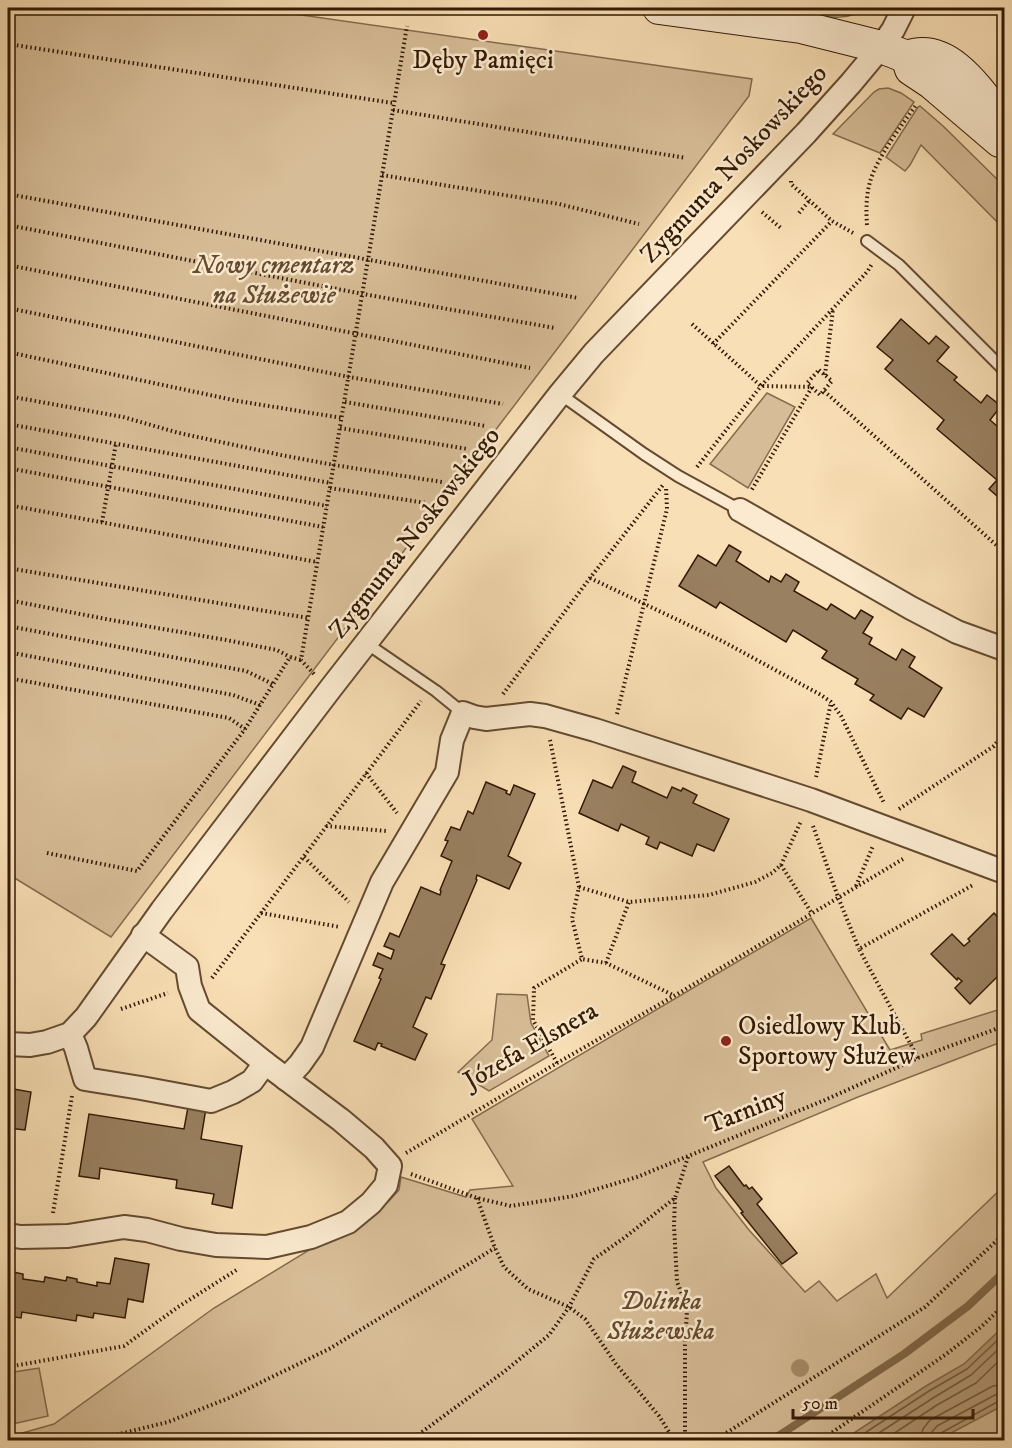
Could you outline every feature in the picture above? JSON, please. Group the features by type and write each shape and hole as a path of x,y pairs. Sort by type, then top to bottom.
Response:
{"street":[{"path":"659,8 801,27 894,52 935,55 965,74 1005,124"},
{"name":"Zygmunta Noskowskiego","path":"70,1034 86,1017 143,935 366,643 594,352 806,133 894,52 893,30 904,8"},
{"path":"894,52 911,69 932,83 1005,145"},
{"path":"740,510 920,613 957,632 1005,649"},
{"path":"286,1079 312,1047 382,882 447,772 452,740 463,713 474,717 490,718 530,714 545,716 612,735 806,810 886,821 925,842 1002,868"},
{"path":"8,1234 21,1237 68,1236 124,1227 216,1245 267,1247 311,1237 348,1222 371,1203 386,1185 390,1166 374,1148 199,1010 190,986 187,967 143,935"},
{"path":"8,1044 30,1045 70,1034 84,1079 211,1101 252,1081 265,1063"}],"lane":[{"path":"867,241 899,265 1005,370"},
{"path":"560,394 678,476 740,510"},
{"path":"366,643 436,691 463,713"}],"path":[{"path":"301,660 407,26"},
{"path":"8,44 393,103"},
{"path":"678,476 697,468 761,386 872,266 873,257 867,241 866,204 870,181 877,165 917,104"},
{"path":"393,110 686,158"},
{"path":"382,175 559,204 639,224"},
{"path":"791,183 832,221 867,241"},
{"path":"8,194 578,298"},
{"path":"798,213 809,201"},
{"path":"758,207 782,229"},
{"path":"713,344 832,221"},
{"path":"8,225 363,294 555,328"},
{"path":"8,265 530,368"},
{"path":"8,308 349,377 503,404"},
{"path":"825,375 833,308"},
{"path":"692,324 761,386 812,387"},
{"path":"8,352 238,401 342,418"},
{"path":"819,370 825,375 832,381 820,395 807,383 819,370"},
{"path":"740,510 812,387"},
{"path":"824,391 1005,552"},
{"path":"8,396 123,417 190,435 334,465 442,482"},
{"path":"345,402 486,426"},
{"path":"8,424 426,503"},
{"path":"340,428 468,449"},
{"path":"102,522 116,443"},
{"path":"8,447 327,506"},
{"path":"8,468 323,527"},
{"path":"490,718 494,707 666,481 667,509 612,735"},
{"path":"8,505 317,562"},
{"path":"8,568 308,618"},
{"path":"590,578 724,642 831,702 841,716 886,821"},
{"path":"8,600 277,650 301,660 311,673"},
{"path":"8,626 246,671 273,684"},
{"path":"8,652 232,695 260,705"},
{"path":"47,853 137,871 245,729 290,657"},
{"path":"8,678 229,718 245,729"},
{"path":"116,1010 190,986 205,987 421,701"},
{"path":"579,887 629,902 709,895 755,882 772,873 782,865 806,810 831,702"},
{"path":"545,716 579,887 572,919 582,959"},
{"path":"855,887 886,821 994,746 1005,732"},
{"path":"366,773 411,833"},
{"path":"806,810 813,823 838,897 859,949 918,1058"},
{"path":"326,826 411,833"},
{"name":"Józefa Elsnera","path":"390,1166 400,1156 897,864 925,842"},
{"path":"304,856 364,925"},
{"path":"782,865 811,913"},
{"path":"859,949 1002,868"},
{"path":"606,963 629,902"},
{"path":"261,914 364,925"},
{"path":"557,1063 533,1020 534,988 582,959 606,963 674,996"},
{"name":"Tarniny","path":"390,1166 477,1198 511,1206 574,1196 637,1177 688,1157 825,1100 918,1058 1005,1026"},
{"path":"49,1236 73,1091 84,1079"},
{"path":"685,1440 687,1311 677,1282 674,1225 675,1198 688,1157"},
{"path":"477,1198 504,1267 528,1289 569,1307 585,1319 616,1364 659,1416 674,1440"},
{"path":"411,1440 505,1371 549,1335 569,1307 594,1259 675,1198"},
{"path":"715,1440 925,1307 1005,1234"},
{"path":"8,1367 124,1346 267,1247"},
{"path":"95,1440 168,1422 229,1398 329,1349 495,1248"},
{"path":"821,1440 945,1355 1005,1305"},
{"path":"582,1440 606,1437 642,1440"}],"green space":[{"name":"Nowy cmentarz na Służewie","path":"8,8 252,8 752,79 749,96 111,937 8,874"},
{"path":"817,8 868,8 854,15 840,17 810,15"},
{"path":"888,88 914,102 880,153 833,134 874,92"},
{"path":"920,106 1004,186 1004,229 921,145 905,171 886,157"},
{"path":"767,393 795,407 748,488 710,464"},
{"name":"Dolinka Służewska","path":"811,918 890,1050 922,1040 921,1034 1004,1008 1004,1041 858,1097 703,1162 716,1188 749,1230 805,1292 819,1281 837,1301 876,1274 887,1298 1004,1186 1004,1440 8,1440 8,1437 54,1424 214,1308 388,1202 399,1190 401,1177 466,1197 470,1190 513,1186 472,1119"},
{"path":"497,994 527,995 531,1023 549,1056 489,1091 458,1072 492,1040"},
{"path":"39,1368 48,1416 8,1425 8,1373"}],"water":[{"path":"1004,1326 1004,1405 938,1440 843,1440 964,1364"}],"building":[{"path":"901,319 929,344 936,336 949,347 937,361 957,377 954,380 981,403 987,395 1001,406 990,420 1004,432 1004,502 989,489 997,480 937,429 944,420 885,369 893,360 877,347"},
{"path":"729,545 741,552 736,561 769,582 771,576 781,582 786,574 799,582 794,591 827,610 831,604 855,619 861,610 873,617 863,633 872,638 869,644 896,660 902,649 915,657 909,667 942,688 924,717 908,708 901,719 870,700 874,695 855,684 858,679 822,658 827,651 793,630 786,642 720,602 716,608 679,586 698,555 716,566"},
{"path":"623,766 636,772 632,782 667,798 672,787 681,791 683,788 697,795 693,803 729,819 714,851 697,844 692,856 660,842 657,849 646,844 649,837 621,824 618,831 579,813 593,780 612,788"},
{"path":"486,782 507,791 506,793 510,795 514,785 535,794 508,856 521,863 509,889 477,875 477,880 441,964 445,965 431,999 426,997 413,1027 427,1034 415,1060 381,1046 382,1044 378,1043 375,1050 354,1041 381,979 379,978 383,969 373,965 378,953 391,959 394,950 384,946 390,933 399,937 421,887 440,895 452,861 441,856 448,841 445,840 451,827 460,830 468,811 473,814"},
{"path":"994,913 1004,924 1004,970 970,1004 955,988 962,981 958,978 957,980 931,954 952,934 964,946"},
{"path":"8,1088 31,1092 25,1130 8,1128"},
{"path":"188,1107 206,1108 201,1139 242,1146 232,1208 212,1204 214,1194 176,1188 177,1180 100,1168 99,1179 79,1176 89,1114 184,1129"},
{"path":"729,1166 744,1186 746,1185 749,1189 752,1187 762,1199 757,1204 797,1253 782,1264 715,1176"},
{"path":"115,1258 149,1264 143,1302 128,1299 125,1318 94,1313 93,1318 77,1315 76,1321 22,1312 21,1318 8,1316 8,1277 12,1277 13,1272 23,1274 23,1279 44,1282 45,1277 66,1281 67,1277 77,1279 77,1282 97,1286 97,1282 110,1284"}],"waterway":[{"path":"772,1440 904,1354 968,1306 1004,1272"}],"place":[{"name":"Dęby Pamięci","path":"483,35"},
{"name":"Osiedlowy Klub Sportowy Służew","path":"726,1041"}]}
